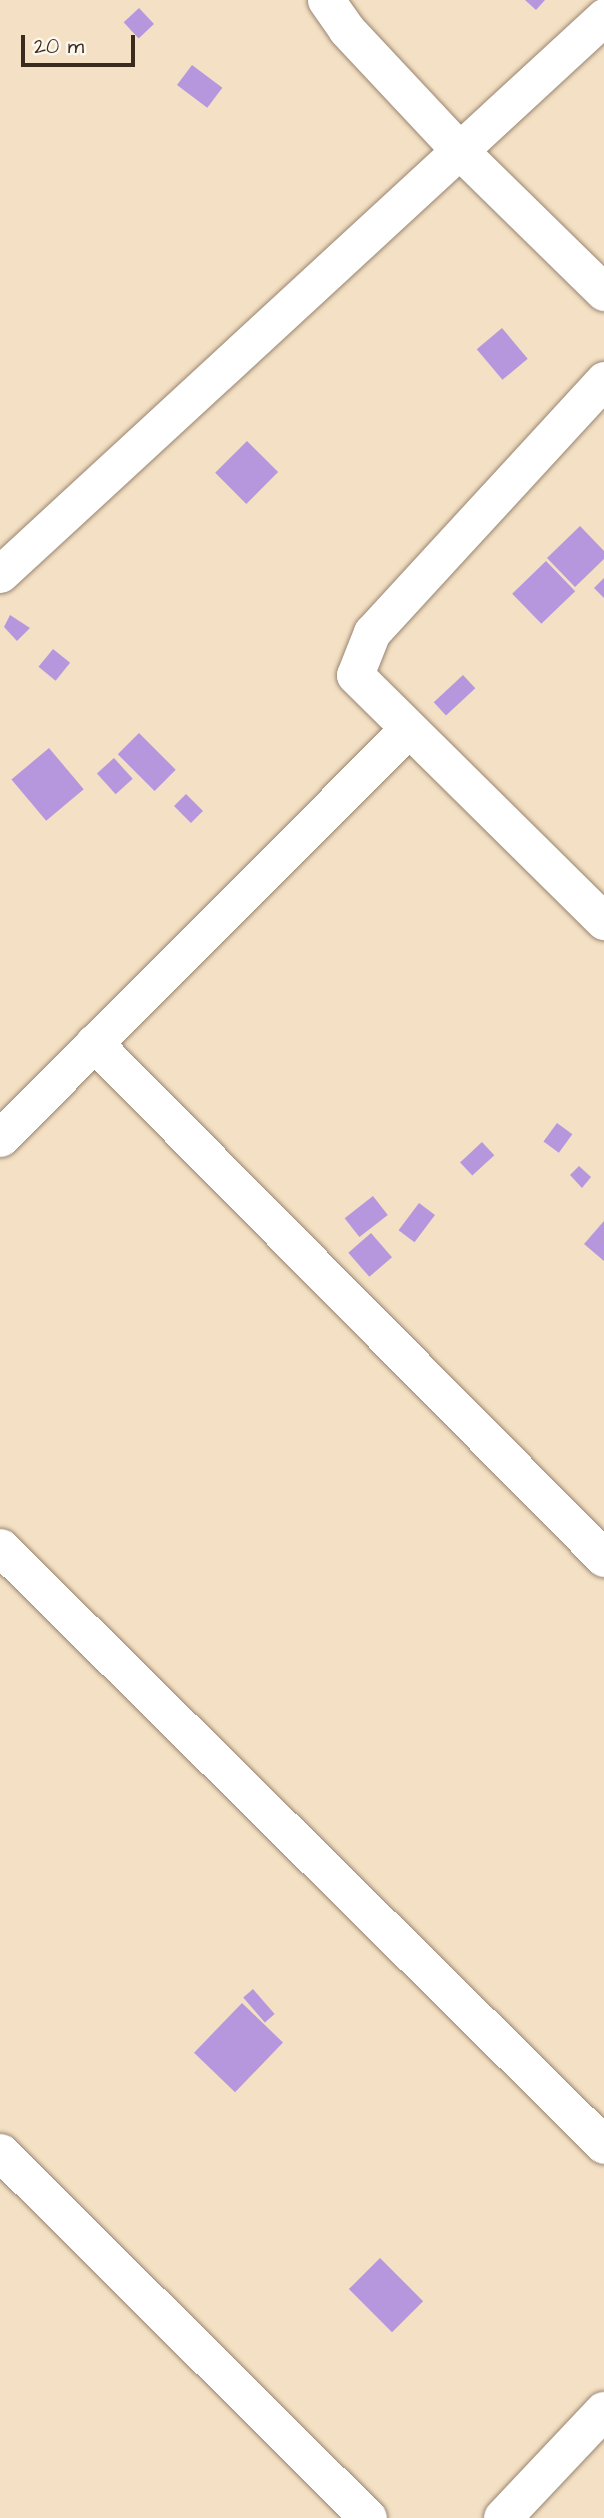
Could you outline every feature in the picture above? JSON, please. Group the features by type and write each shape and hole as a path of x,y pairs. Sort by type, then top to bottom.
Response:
{"street":[{"path":"326,0 346,29 462,153 604,292"},
{"path":"0,574 462,153 604,17"},
{"path":"604,380 372,632 355,675 407,730 604,921"},
{"path":"0,1138 407,730"},
{"path":"94,1044 604,1558"},
{"path":"0,1547 604,2144"},
{"path":"0,2152 368,2518"},
{"path":"503,2518 604,2411"}],"building":[{"path":"525,0 545,0 536,10"},
{"path":"139,8 154,24 139,38 124,22"},
{"path":"192,65 222,88 207,108 177,85"},
{"path":"502,328 528,359 502,380 477,349"},
{"path":"247,441 278,472 246,504 215,473"},
{"path":"580,526 604,551 604,559 575,587 547,558"},
{"path":"546,561 575,591 541,624 512,594"},
{"path":"604,578 604,598 594,588"},
{"path":"10,615 30,628 17,641 4,627"},
{"path":"53,649 70,663 56,681 39,667"},
{"path":"463,675 475,688 446,715 434,702"},
{"path":"139,733 176,770 155,791 118,754"},
{"path":"49,748 84,789 46,821 11,779"},
{"path":"114,758 133,779 116,794 97,773"},
{"path":"186,794 203,811 191,823 174,806"},
{"path":"557,1123 572,1134 559,1153 543,1142"},
{"path":"482,1142 494,1155 472,1176 460,1162"},
{"path":"579,1166 591,1177 582,1188 570,1175"},
{"path":"373,1196 388,1215 359,1237 345,1218"},
{"path":"419,1203 435,1215 415,1242 399,1230"},
{"path":"604,1221 604,1261 584,1244"},
{"path":"371,1233 392,1257 369,1277 348,1253"},
{"path":"253,1989 275,2014 265,2022 243,1998"},
{"path":"242,2003 283,2043 235,2092 194,2053"},
{"path":"380,2258 423,2301 392,2332 349,2289"}]}
